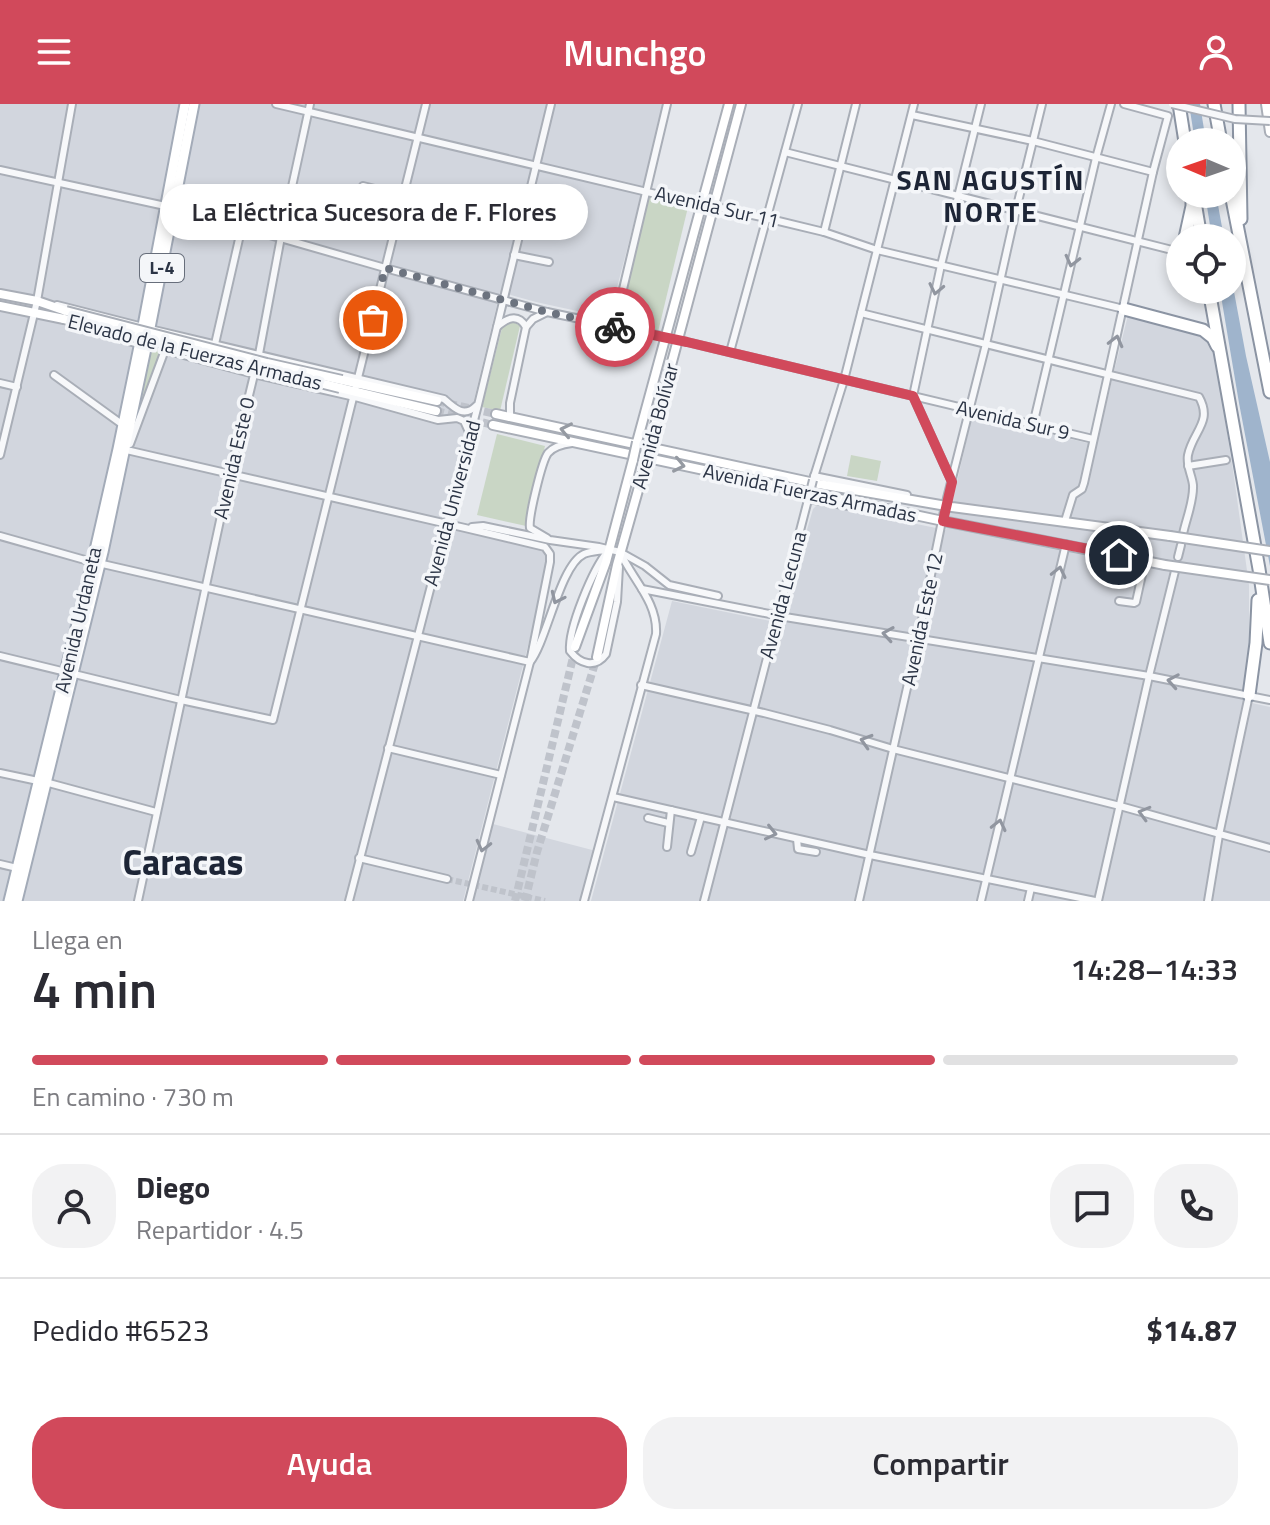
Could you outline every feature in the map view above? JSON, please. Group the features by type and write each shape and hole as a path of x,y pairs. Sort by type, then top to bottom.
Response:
{"highway":[{"path":"1179,104 1183,128"},
{"path":"1214,104 1218,128"},
{"path":"1239,104 1241,224"},
{"path":"1246,272 1270,392"},
{"path":"1211,304 1270,643"},
{"path":"1124,309 1203,330 1213,338 1220,358"},
{"path":"1255,696 1258,587"}],"main road":[{"name":"Avenida Urdaneta","path":"170,207 185,104"},
{"name":"Avenida Urdaneta","path":"17,901 21,869 122,449 170,207 194,104"},
{"name":"Avenida Bolívar","path":"575,647 609,549 729,104"},
{"name":"Avenida Bolívar","path":"597,657 620,552 741,104"},
{"path":"1266,104 1270,132"},
{"path":"0,294 37,301"},
{"name":"Elevado de la Fuerzas Armadas","path":"37,301 65,315"},
{"path":"0,306 34,314"},
{"name":"Elevado de la Fuerzas Armadas","path":"34,314 65,315 357,388"},
{"name":"Avenida Urdaneta","path":"122,449 123,425 145,334"},
{"path":"343,385 439,408"},
{"name":"Avenida Fuerzas Armadas","path":"496,414 819,484 945,506 1270,551"},
{"name":"Avenida Fuerzas Armadas","path":"493,425 943,521 1165,565 1270,580"},
{"name":"Avenida Urdaneta","path":"9,901 21,869"}],"street":[{"path":"0,455 37,301 72,104"},
{"name":"Avenida Sur 11","path":"276,104 310,108 536,166 824,232 877,250 1124,309"},
{"path":"0,656 273,720 426,104"},
{"name":"Avenida Universidad","path":"349,901 470,436 551,104"},
{"path":"614,327 667,104"},
{"path":"730,352 798,104"},
{"path":"824,232 856,104"},
{"name":"Avenida Lecuna","path":"704,901 814,478 844,380 914,104"},
{"path":"952,482 913,396 957,195 981,104"},
{"name":"Avenida Este 12","path":"859,901 945,506 1042,104"},
{"path":"1033,425 1111,104"},
{"path":"1065,521 1073,495 1082,489 1084,483 1168,116 1124,104"},
{"path":"1172,104 1235,119 1270,121"},
{"name":"Avenida Este 0","path":"138,901 310,108"},
{"path":"912,115 1033,141 1153,172"},
{"path":"785,152 1166,248"},
{"name":"Avenida Sur 9","path":"0,170 170,207 547,312 666,337 1093,439"},
{"path":"363,186 403,196"},
{"path":"353,212 437,228 444,208"},
{"path":"215,344 242,226"},
{"path":"514,255 549,262"},
{"path":"37,301 68,307 145,334"},
{"path":"510,418 510,403 526,327 533,319 547,312"},
{"path":"861,313 1199,397 1205,416 1191,444 1187,461 1193,486 1183,534"},
{"path":"34,314 259,354 343,385"},
{"path":"497,327 513,317 521,320 526,327"},
{"path":"343,385 254,374 165,350 122,449 447,523 548,550 550,562 530,662 469,901"},
{"path":"54,375 123,425"},
{"path":"0,383 17,387"},
{"path":"357,388 376,383 439,408 464,421 470,436"},
{"path":"357,388 371,403 456,409 461,412 472,410 479,399"},
{"path":"550,540 530,528 532,506 547,454 559,446 573,443"},
{"path":"1188,466 1226,460"},
{"path":"814,478 945,506"},
{"path":"809,497 943,521"},
{"path":"465,528 483,526 609,549 645,566 669,585 718,596"},
{"path":"0,536 96,562 530,662"},
{"path":"981,901 1066,544"},
{"path":"1178,557 1181,545"},
{"path":"609,549 584,595 570,637 570,651 575,658 588,663 602,660 609,644 617,602 620,552"},
{"path":"530,662 573,565 582,555 609,549"},
{"path":"584,901 656,634 652,609 620,552"},
{"path":"1119,601 1136,602 1145,561"},
{"path":"613,797 870,855 1097,901 1175,571"},
{"path":"642,589 778,616 1149,676 1270,700"},
{"path":"641,685 830,730 1270,848"},
{"path":"1208,901 1219,835 1255,696"},
{"path":"388,748 501,775"},
{"path":"0,773 42,781 156,812"},
{"path":"667,847 671,810"},
{"path":"691,852 701,817"},
{"path":"648,818 668,823"},
{"path":"797,839 798,849 816,852"},
{"path":"359,858 447,879"},
{"path":"0,864 21,869"},
{"path":"1028,901 1031,888"}],"shaded area":[{"path":"0,104 665,104 609,318 500,292 440,525 545,551 548,557 463,901 0,901"},
{"path":"1128,315 1205,335 1213,342 1249,585 1249,643 1243,701 1270,707 1270,901 591,901 672,601 780,623 813,509 818,504 946,530 972,416 1096,445"},
{"path":"493,824 596,851 583,901 472,901"}],"green space":[{"path":"649,197 688,207 658,332 619,323"},
{"path":"512,321 520,326 500,411 482,407 503,324"},
{"path":"149,348 162,352 137,415"},
{"path":"497,434 545,446 526,526 477,515"},
{"path":"851,455 881,461 877,481 847,476"}],"water":[{"path":"1189,104 1200,104 1204,128 1193,128"},
{"path":"1207,208 1219,208 1221,224 1210,224"},
{"path":"1222,304 1236,304 1270,462 1270,566"}],"tunnel":[{"path":"437,401 496,414"},
{"path":"436,411 493,425"},
{"path":"515,901 575,649"},
{"path":"525,901 597,657"},
{"path":"447,879 545,901"}],"way so far":[{"path":"373,320 385,268 615,327"}],"place":[{"name":"La Eléctrica Sucesora de F. Flores","path":"373,320"}],"district":[{"name":"SAN AGUSTÍN NORTE","path":"991,196"},
{"name":"Caracas","path":"183,862"}],"route":[{"path":"615,327 913,396 952,482 943,521 1119,555"}]}
